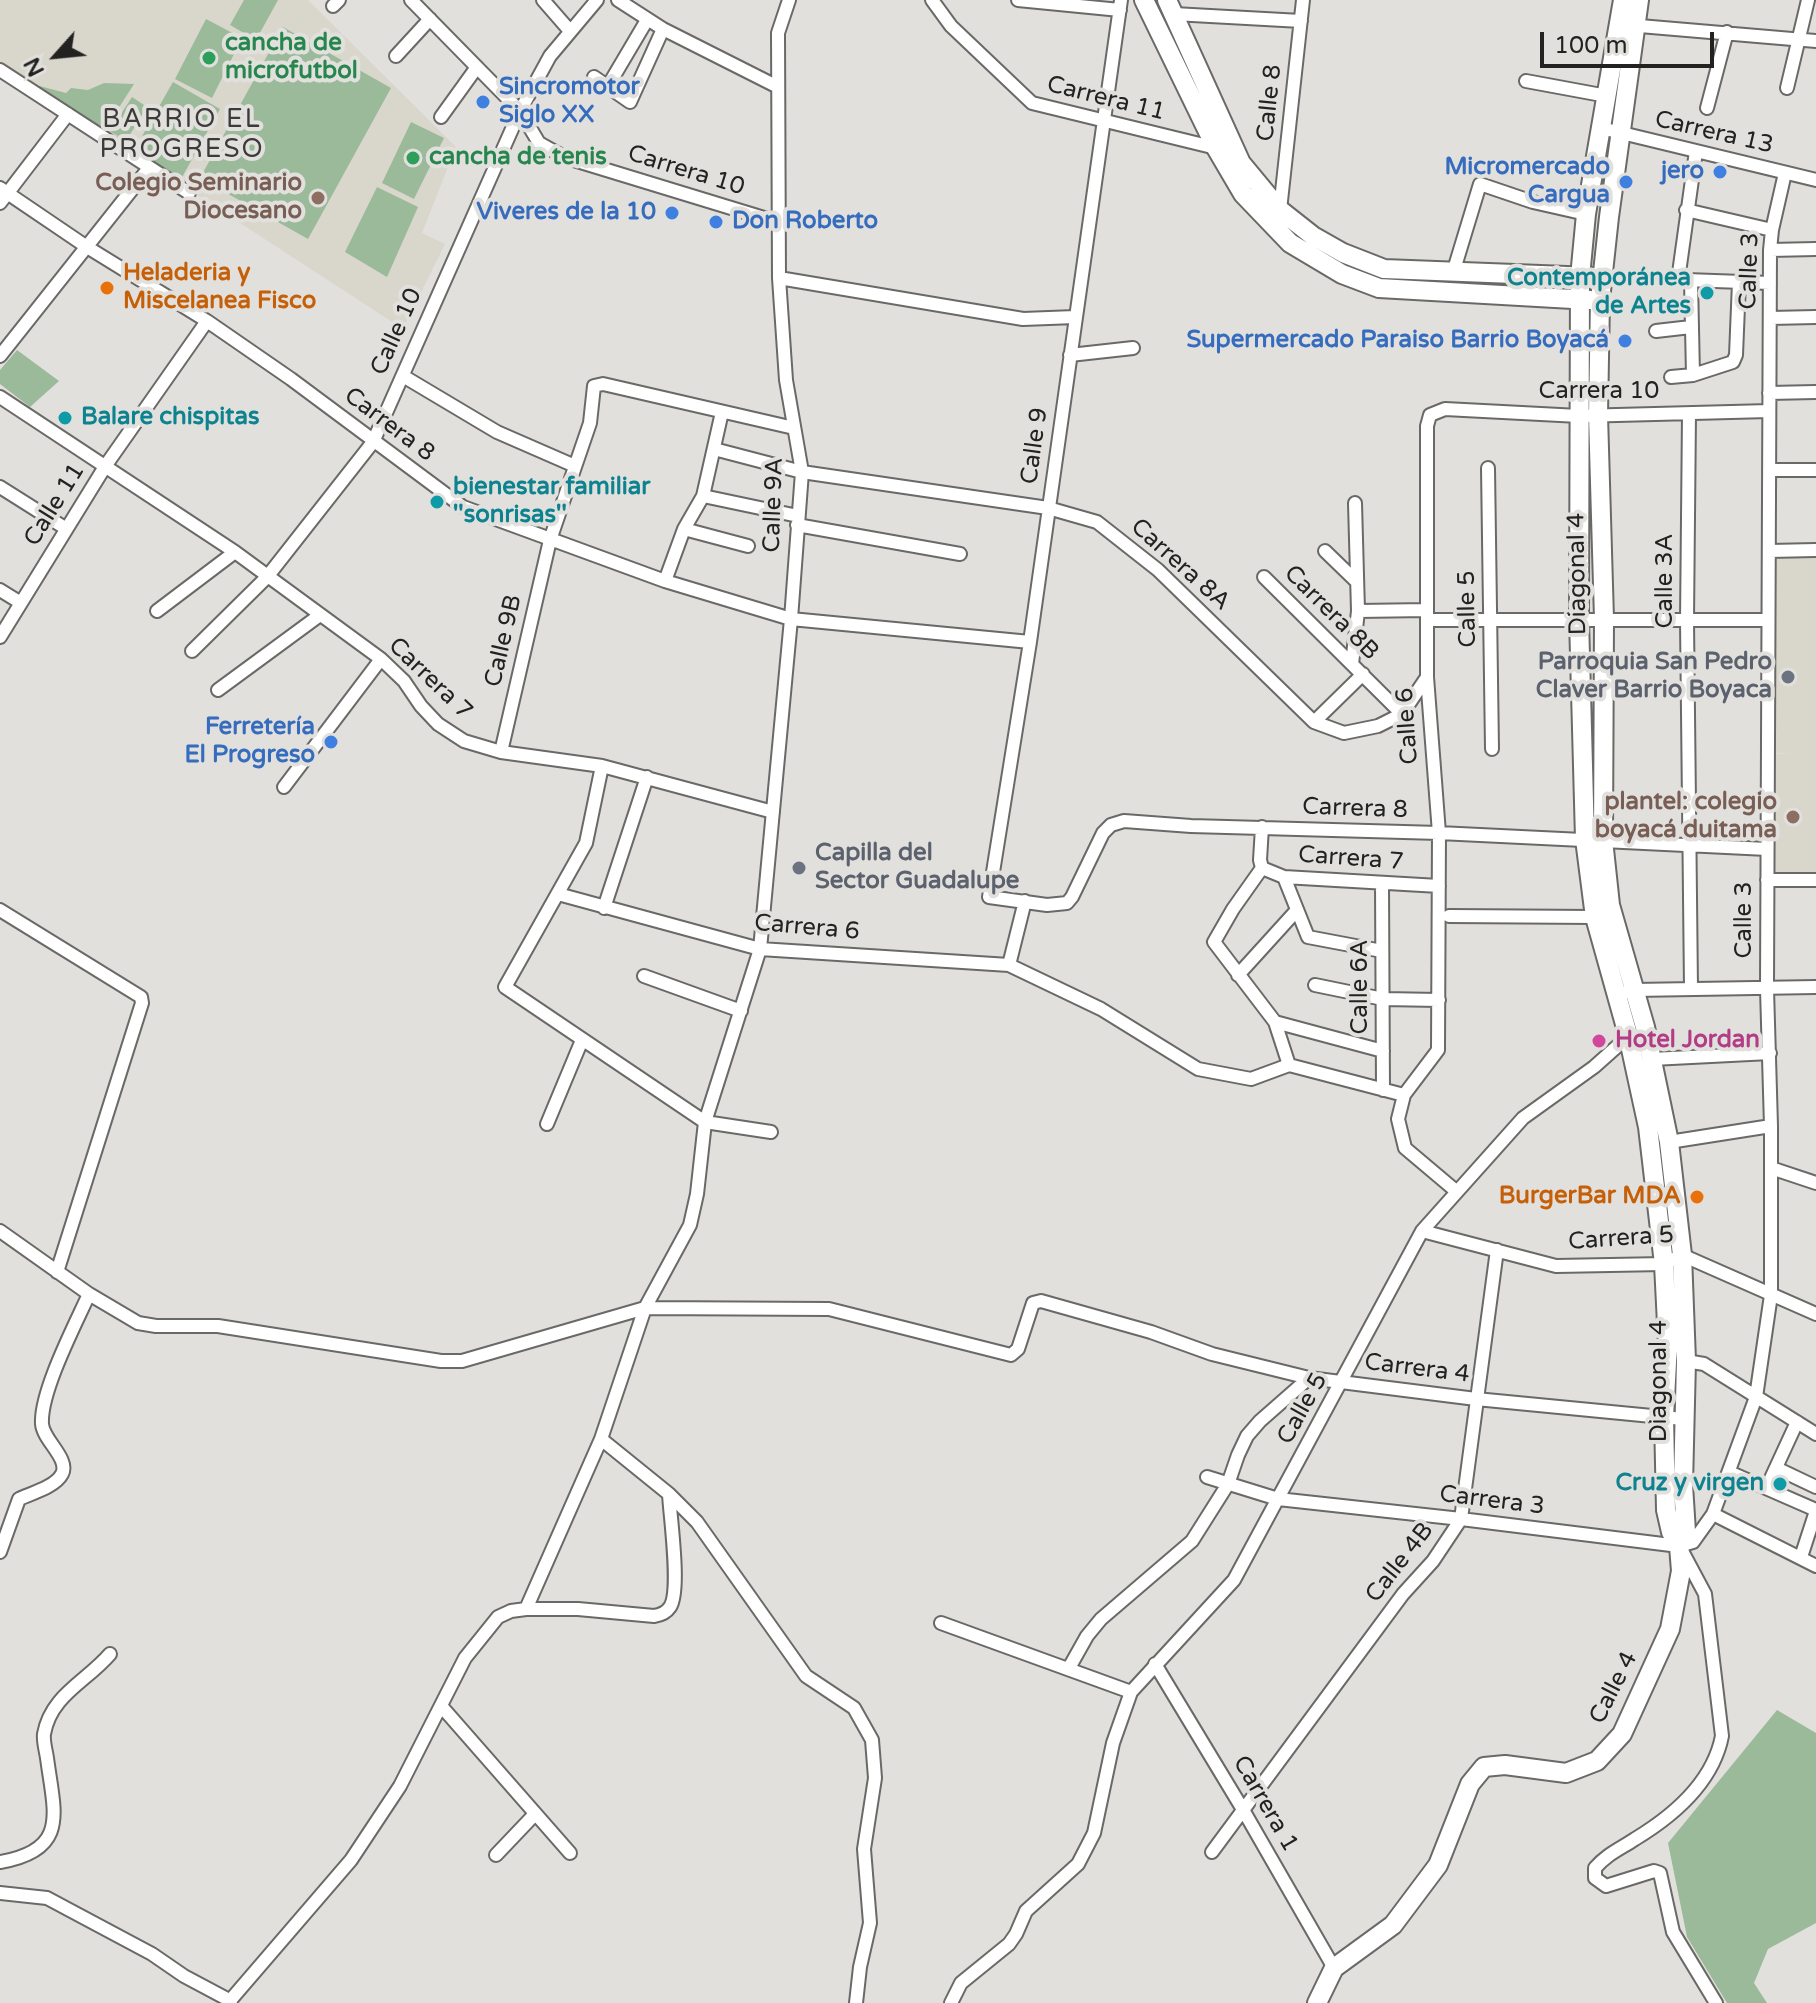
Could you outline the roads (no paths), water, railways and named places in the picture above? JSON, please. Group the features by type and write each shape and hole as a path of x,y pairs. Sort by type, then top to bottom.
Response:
{"street":[{"name":"Carrera 10","path":"411,0 520,111 539,143 564,157 777,222"},
{"path":"543,0 570,31"},
{"name":"Calle 10","path":"192,651 267,577 373,442 520,111 550,56 597,0"},
{"path":"618,0 663,29 776,86"},
{"name":"Calle 9A","path":"526,1609 601,1439 645,1308 690,1225 697,1194 705,1122 760,949 802,472 786,380 777,222 778,33 789,0"},
{"name":"Carrera 11","path":"932,0 951,26 1032,103 1216,148"},
{"path":"1018,0 1121,5"},
{"path":"1144,0 1216,148 1243,194 1290,243 1342,274 1379,288 1600,300"},
{"name":"Calle 8","path":"1280,210 1303,0"},
{"name":"Diagonal 4","path":"1623,0 1628,25 1620,133 1600,300 1598,415 1604,619 1594,840 1637,1031 1664,1264 1668,1344 1664,1417 1666,1510 1671,1532 1679,1546"},
{"name":"Diagonal 4","path":"1626,993 1595,917 1594,840 1579,619 1580,277 1586,214 1607,96 1628,25 1639,0"},
{"path":"1787,88 1808,0"},
{"name":"Calle 9","path":"989,897 1030,642 1121,5"},
{"path":"1170,7 1301,21"},
{"path":"1170,7 1241,163 1280,210 1333,248 1384,269 1770,283"},
{"path":"396,56 430,19"},
{"path":"608,86 647,20"},
{"path":"1628,25 1816,41"},
{"path":"594,77 630,102 663,29"},
{"path":"1707,108 1727,32"},
{"path":"441,117 477,67"},
{"path":"0,70 189,193"},
{"path":"1526,81 1607,96"},
{"path":"3,195 68,114"},
{"name":"Carrera 13","path":"1601,128 1816,180"},
{"path":"1693,375 1685,281 1686,210 1696,151"},
{"path":"0,356 149,168"},
{"name":"Calle 3","path":"1679,1546 1693,1542 1713,1514 1729,1472 1756,1397 1771,1295 1767,989 1770,250 1785,173"},
{"path":"1453,273 1480,184 1533,202 1586,214"},
{"name":"Carrera 8","path":"3,195 207,321 291,379 463,507 665,581 791,619 1030,642"},
{"path":"1686,210 1772,230"},
{"path":"1770,250 1816,249"},
{"path":"779,278 1023,319 1075,317"},
{"path":"1671,377 1693,375 1733,362 1736,355 1739,282"},
{"path":"1770,318 1816,317"},
{"name":"Calle 11","path":"0,637 106,465 207,321"},
{"path":"1656,331 1691,327"},
{"path":"1070,355 1133,348"},
{"path":"403,376 497,432 575,466"},
{"name":"Calle 9B","path":"501,752 550,540 590,423 594,386 603,384 722,412"},
{"path":"1769,393 1816,392"},
{"name":"Carrera 7","path":"0,397 235,552 381,659 404,681 438,724 464,741 501,752 602,766 773,812"},
{"name":"Carrera 10","path":"1430,415 1445,409 1579,416 1769,411"},
{"path":"665,581 684,529 703,496 722,412 794,428"},
{"name":"Calle 3A","path":"1689,414 1687,621 1691,988"},
{"name":"Calle 6","path":"1430,415 1427,426 1427,677 1439,833 1438,1050 1404,1095 1398,1119 1405,1148 1456,1191"},
{"name":"Carrera 8A","path":"714,449 802,472 1048,508 1097,522 1158,570 1314,722"},
{"name":"Calle 5","path":"1488,468 1492,749"},
{"path":"1769,470 1816,470"},
{"path":"0,487 65,528"},
{"path":"703,496 797,521 960,554"},
{"path":"1352,664 1358,611 1355,503"},
{"path":"684,529 748,546"},
{"path":"1769,551 1816,550"},
{"path":"1325,551 1357,582"},
{"path":"157,611 235,552"},
{"name":"Carrera 8B","path":"1264,577 1402,714"},
{"path":"0,590 21,603"},
{"path":"1358,611 1490,621 1768,620"},
{"path":"218,690 320,615"},
{"path":"284,787 381,659"},
{"path":"1363,674 1314,722 1344,733 1378,726 1402,714 1427,677"},
{"path":"602,766 586,843 505,987 705,1122 771,1132"},
{"path":"604,908 647,777"},
{"name":"Carrera 8","path":"989,897 1059,906 1067,903 1103,833 1111,825 1124,821 1767,849"},
{"path":"1262,827 1262,868 1233,909 1216,945 1275,1022 1289,1065"},
{"name":"Carrera 7","path":"1262,868 1284,877 1439,886"},
{"path":"1284,877 1308,937 1382,951"},
{"path":"1767,880 1816,880"},
{"name":"Calle 6A","path":"1382,883 1383,1090"},
{"name":"Carrera 6","path":"558,894 760,949 1009,965"},
{"path":"1025,901 1009,965 1101,1009 1198,1069 1251,1079 1289,1065 1404,1095"},
{"path":"0,910 141,997 142,1003 57,1272"},
{"path":"1238,975 1297,910"},
{"path":"1449,916 1595,917"},
{"path":"644,976 741,1011"},
{"path":"1315,985 1383,999 1439,1000"},
{"path":"1626,993 1691,988 1816,987"},
{"path":"1275,1022 1383,1051"},
{"name":"Diagonal 4","path":"1637,1031 1652,1059 1669,1142 1682,1255 1686,1361 1683,1419 1686,1532 1679,1546"},
{"name":"Calle 5","path":"951,2003 961,1983 1009,1944 1026,1911 1078,1864 1094,1833 1113,1743 1131,1692 1229,1587 1422,1231 1523,1118 1594,1067 1637,1031"},
{"path":"547,1124 582,1040"},
{"path":"1652,1059 1770,1053"},
{"path":"1669,1142 1771,1126"},
{"path":"1771,1168 1816,1183"},
{"path":"0,1231 89,1294 138,1323 156,1326 218,1326 462,1361 645,1308"},
{"name":"Carrera 5","path":"1422,1231 1556,1266 1664,1264 1682,1255 1816,1314"},
{"name":"Calle 4B","path":"1212,1852 1403,1594 1433,1561 1461,1519 1497,1250"},
{"path":"0,1552 19,1499 54,1482 63,1473 64,1464 44,1434 41,1422 51,1379 89,1294"},
{"name":"Carrera 4","path":"645,1308 829,1309 1011,1355 1018,1349 1033,1303 1037,1301 1151,1332 1212,1354 1309,1378 1476,1399 1683,1419"},
{"path":"1686,1361 1704,1364 1816,1434"},
{"path":"1069,1668 1087,1636 1101,1619 1192,1541 1228,1484 1247,1436 1309,1378"},
{"path":"1767,1487 1797,1422"},
{"path":"601,1439 669,1494 697,1522 806,1676 854,1708 872,1740 875,1778 864,1849 870,1923 856,2003"},
{"path":"1776,1468 1816,1487"},
{"path":"1729,1472 1816,1511 1801,1557"},
{"name":"Carrera 3","path":"1207,1477 1278,1499 1679,1546"},
{"path":"0,1893 47,1898 152,1954 230,2002 351,1860 400,1786 465,1658 498,1617 526,1609 662,1615 671,1606 675,1588 669,1494"},
{"path":"1713,1514 1816,1566"},
{"path":"1679,1546 1701,1583 1708,1609 1722,1736 1720,1748 1699,1788 1659,1823 1606,1855 1595,1868 1595,1878 1606,1886 1654,1871 1660,1873 1673,1932 1716,2003"},
{"name":"Calle 4","path":"1334,1968 1393,1925 1438,1865 1470,1784 1484,1767 1505,1765 1566,1773 1597,1761 1622,1734 1670,1629 1681,1571 1679,1546"},
{"path":"941,1623 1131,1692"},
{"path":"0,1862 21,1858 48,1839 56,1823 44,1735 55,1703 110,1654"},
{"name":"Carrera 1","path":"1155,1664 1334,1968"},
{"path":"442,1707 570,1853"},
{"path":"496,1855 535,1814"},
{"path":"1317,2003 1334,1968"}],"place":[{"name":"cancha de microfutbol","path":"209,58"},
{"name":"Sincromotor Siglo XX","path":"483,102"},
{"name":"cancha de tenis","path":"413,158"},
{"name":"jero","path":"1720,172"},
{"name":"Micromercado Cargua","path":"1626,182"},
{"name":"Colegio Seminario Diocesano","path":"318,198"},
{"name":"Viveres de la 10","path":"672,213"},
{"name":"Don Roberto","path":"716,222"},
{"name":"Heladeria y Miscelanea Fisco","path":"107,288"},
{"name":"Contemporánea de Artes","path":"1707,293"},
{"name":"Supermercado Paraiso Barrio Boyacá","path":"1625,341"},
{"name":"Balare chispitas","path":"65,418"},
{"name":"bienestar familiar ''sonrisas''","path":"437,502"},
{"name":"Parroquia San Pedro Claver Barrio Boyaca","path":"1788,677"},
{"name":"Ferretería El Progreso","path":"331,742"},
{"name":"plantel: colegio boyacá duitama","path":"1793,817"},
{"name":"Capilla del Sector Guadalupe","path":"799,868"},
{"name":"Hotel Jordan","path":"1599,1041"},
{"name":"BurgerBar MDA","path":"1697,1197"},
{"name":"Cruz y virgen","path":"1780,1484"}],"district":[{"name":"BARRIO EL PROGRESO","path":"182,135"}]}
